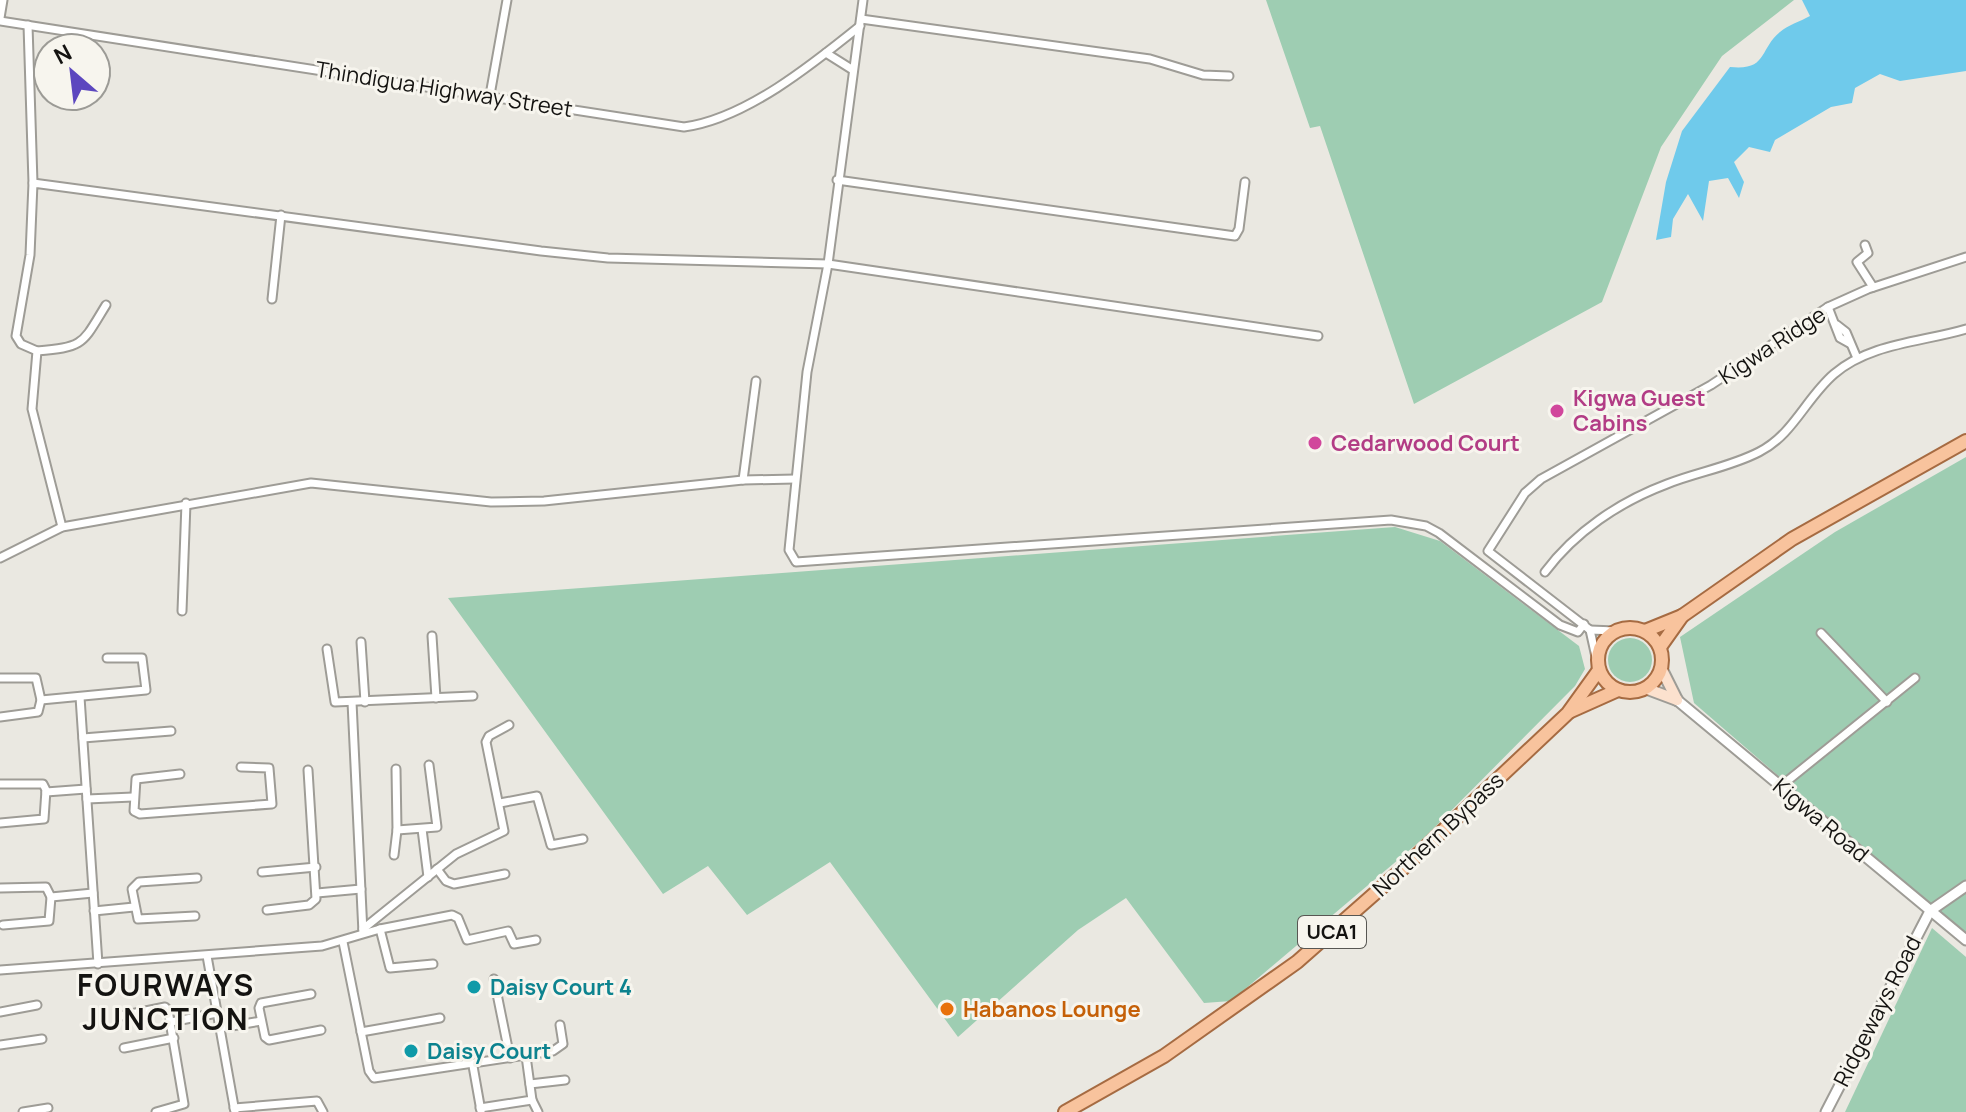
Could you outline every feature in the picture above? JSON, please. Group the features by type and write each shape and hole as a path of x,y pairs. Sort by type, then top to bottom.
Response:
{"main road":[{"path":"1661,668 1645,688 1631,692 1618,690 1606,682 1599,668 1600,647 1616,631 1629,628 1645,631 1682,616 1792,539 1966,441"},
{"path":"1677,700 1661,668 1660,647 1682,616"},
{"path":"1645,631 1660,647"},
{"name":"UCA1","path":"1568,713 1599,668"},
{"path":"1645,688 1677,700"},
{"name":"UCA1","path":"1568,713 1618,690"},
{"name":"Northern Bypass","path":"1065,1112 1164,1056 1297,962 1398,873 1568,713"}],"street":[{"path":"0,20 3,0"},
{"path":"490,95 507,0"},
{"path":"863,0 828,264 807,372 789,550 796,562 1391,520 1417,524 1439,533 1560,625 1578,632 1587,627 1616,631"},
{"name":"Thindigua Highway Street","path":"0,20 684,127 721,119 826,53 860,22"},
{"path":"860,22 1150,59 1203,75 1229,76"},
{"path":"28,25 33,183 30,255 16,336 21,344 37,351 77,346 106,305"},
{"path":"826,53 853,70"},
{"path":"837,180 1235,236 1239,229 1245,182"},
{"path":"33,183 281,215 434,239 581,255 828,264 1318,336"},
{"path":"272,299 281,215"},
{"path":"1865,245 1869,252 1857,262 1873,287"},
{"name":"Kigwa Ridge","path":"1587,627 1488,551 1525,493 1541,479 1711,385 1828,307 1873,287 1966,257"},
{"path":"1828,307 1840,338 1849,343 1857,358"},
{"path":"1545,572 1575,537 1629,502 1774,444 1791,428 1823,384 1857,358 1966,329"},
{"path":"37,351 32,409 62,527"},
{"path":"743,480 756,381"},
{"path":"0,558 62,527 311,483 491,502 544,501 743,480 795,479"},
{"path":"182,611 186,503"},
{"path":"1587,627 1599,668"},
{"path":"1821,633 1887,702"},
{"path":"432,636 436,698"},
{"path":"361,642 365,702"},
{"path":"327,649 332,699 365,702 473,696"},
{"path":"41,700 146,690 142,658 107,658"},
{"path":"0,678 36,678 41,700 38,712 0,717"},
{"path":"1781,786 1915,678"},
{"path":"80,697 98,964"},
{"name":"Kigwa Road","path":"1677,700 1966,940"},
{"path":"352,702 363,932"},
{"path":"0,970 207,956 343,942 363,932 471,844 503,833 500,803 486,742 489,736 509,725"},
{"path":"83,738 171,731"},
{"path":"397,830 438,825 429,765"},
{"path":"180,774 136,779 134,811 140,814 272,804 269,768 241,767"},
{"path":"394,855 397,830 396,769"},
{"path":"267,910 309,905 317,893 308,770"},
{"path":"0,784 43,784 46,792 44,819 0,823"},
{"path":"46,792 86,789"},
{"path":"500,803 537,796 551,845 583,839"},
{"path":"87,799 133,797"},
{"path":"422,829 428,877"},
{"path":"262,872 316,867"},
{"path":"437,869 451,884 505,874"},
{"path":"195,916 138,919 133,886 139,882 197,878"},
{"path":"1930,911 1966,886"},
{"path":"0,888 46,887 51,897 49,921 3,925"},
{"path":"317,893 361,889"},
{"path":"51,897 93,893"},
{"path":"94,911 134,907"},
{"name":"Ridgeways Road","path":"1826,1112 1930,911"},
{"path":"363,932 452,915 458,918 467,940 508,931 514,944 536,940"},
{"path":"380,929 390,968 433,964"},
{"path":"343,942 369,1071 374,1078 473,1066 562,1047 560,1025"},
{"path":"207,956 234,1110 317,1101 323,1112"},
{"path":"494,979 510,1058"},
{"path":"311,994 261,1003 265,1037 269,1040 321,1030"},
{"path":"0,1012 37,1005"},
{"path":"121,1016 165,1007 171,1022 184,1104 156,1112"},
{"path":"171,1022 217,1013"},
{"path":"361,1032 440,1018"},
{"path":"220,1028 261,1021"},
{"path":"124,1048 174,1038"},
{"path":"0,1045 42,1039"},
{"path":"526,1056 532,1100 538,1112"},
{"path":"473,1066 480,1110 532,1100"},
{"path":"530,1084 565,1080"},
{"path":"23,1112 48,1108"}],"green space":[{"path":"1266,0 1794,0 1722,56 1661,147 1602,302 1414,404 1320,126 1310,128"},
{"path":"1966,457 1966,938 1694,703 1680,637 1835,532"},
{"path":"1395,527 1440,541 1579,646 1585,669 1575,686 1425,837 1231,1001 1204,1003 1126,898 1078,930 958,1037 830,862 747,915 708,866 663,894 448,598"},
{"path":"1630,638 1645,645 1652,660 1645,675 1630,682 1615,675 1608,660 1615,645"},
{"path":"1932,928 1966,957 1966,1112 1845,1112"}],"water":[{"path":"1802,0 1966,0 1966,71 1900,81 1880,74 1855,88 1852,103 1831,107 1775,140 1770,152 1749,147 1734,162 1744,182 1739,198 1728,178 1709,181 1703,221 1688,194 1673,219 1671,237 1656,240 1666,182 1682,131 1730,67 1751,66 1780,32 1810,16"}],"place":[{"name":"Kigwa Guest Cabins","path":"1557,411"},
{"name":"Cedarwood Court","path":"1315,443"},
{"name":"Daisy Court 4","path":"474,987"},
{"name":"Habanos Lounge","path":"947,1009"},
{"name":"Daisy Court","path":"411,1051"}],"district":[{"name":"FOURWAYS JUNCTION","path":"166,1003"}]}
